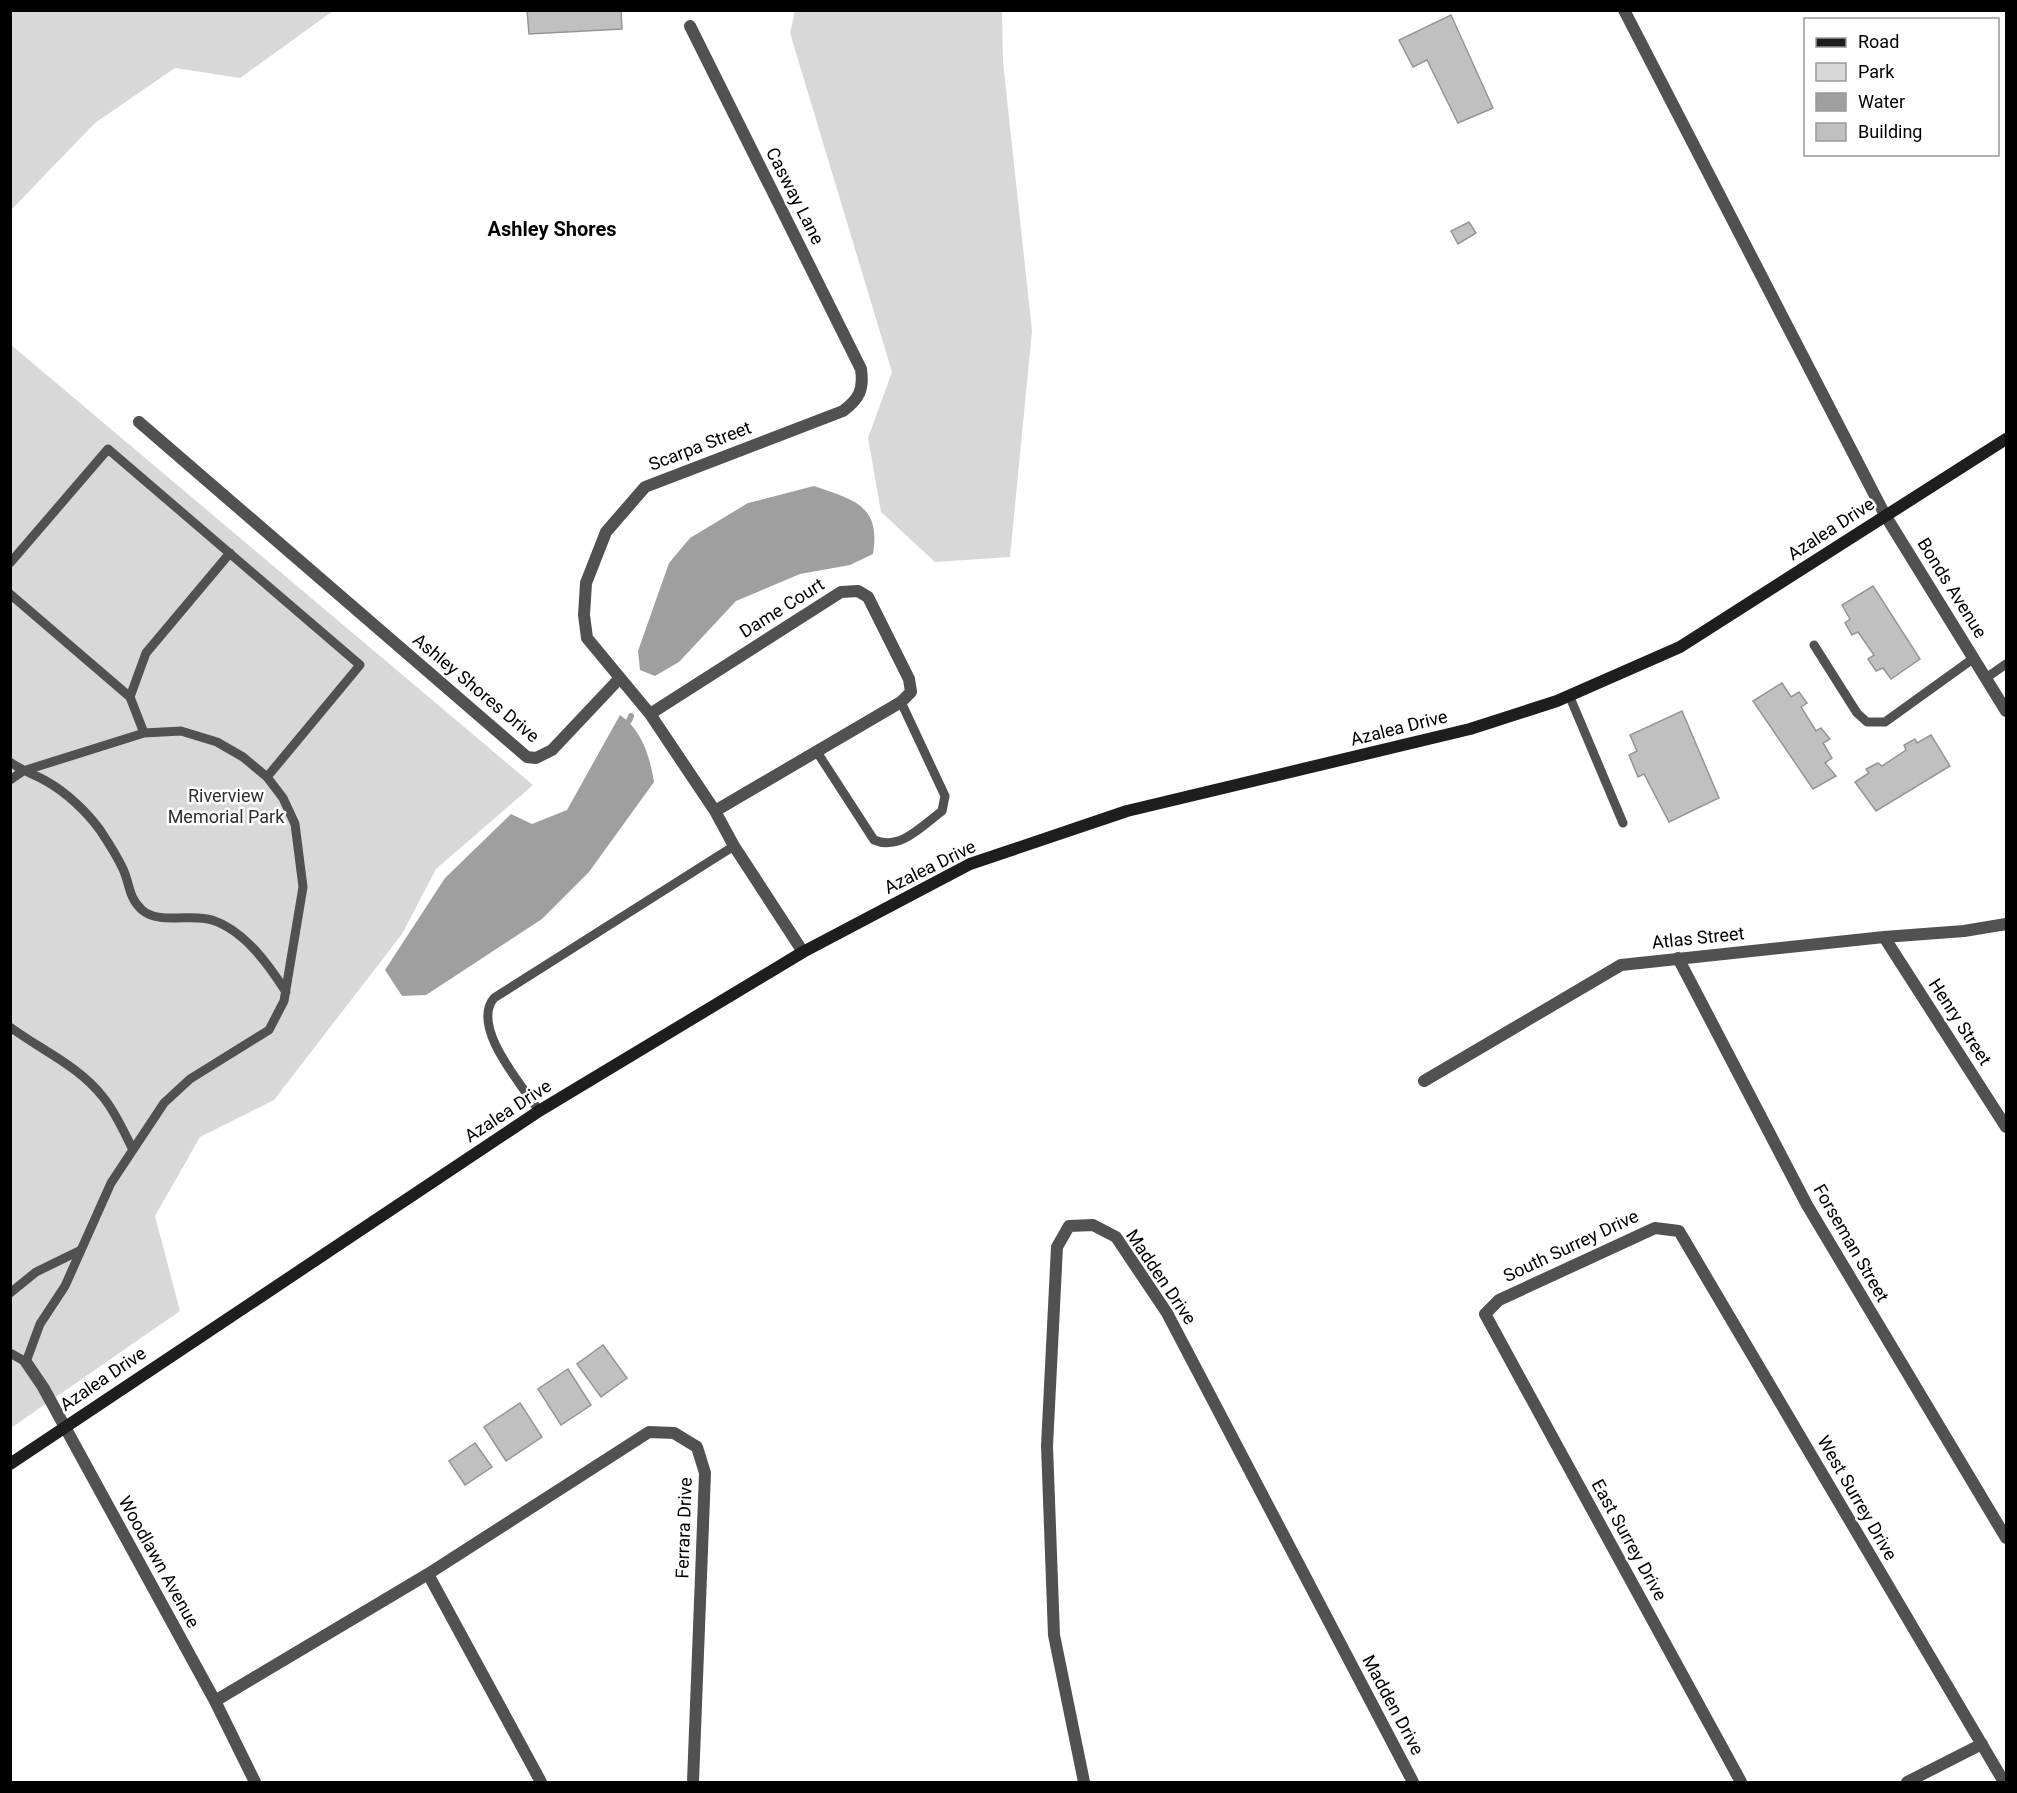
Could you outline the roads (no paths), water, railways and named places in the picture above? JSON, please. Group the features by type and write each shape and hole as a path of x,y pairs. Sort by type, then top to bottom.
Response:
{"street":[{"name":"Bonds Avenue","path":"1624,10 1885,515 2007,711"},
{"name":"Casway Lane","path":"690,26 861,369 863,385"},
{"name":"Scarpa Street","path":"619,679 587,638 584,615 586,583 606,532 645,487 843,411 857,400 863,385"},
{"name":"Ashley Shores Drive","path":"139,422 526,757 536,758 552,750 619,679"},
{"name":"Azalea Drive","path":"10,1464 539,1112 803,952 970,864 1127,811 1470,729 1569,695 1680,647 2007,439"},
{"name":"Dame Court","path":"650,714 841,592 858,591 868,597 909,679 911,692 901,702"},
{"path":"619,679 650,714 715,811 734,846 803,952"},
{"path":"715,811 901,702"},
{"name":"Atlas Street","path":"1424,1082 1621,965 1884,937 1964,931 2007,924"},
{"name":"Henry Street","path":"1884,937 2007,1127"},
{"name":"Forseman Street","path":"1678,958 1807,1205 2007,1538"},
{"name":"Madden Drive","path":"1084,1782 1054,1635 1047,1446 1057,1246 1069,1226 1093,1225 1116,1237 1167,1314 1413,1782"},
{"name":"South Surrey Drive","path":"1485,1314 1499,1300 1655,1228 1679,1231"},
{"name":"West Surrey Drive","path":"1679,1231 2004,1782"},
{"name":"East Surrey Drive","path":"1485,1314 1741,1782"},
{"name":"Woodlawn Avenue","path":"26,1362 44,1387 215,1701 255,1782"},
{"name":"Ferrara Drive","path":"215,1701 428,1574 650,1432 674,1433 698,1447 705,1473 693,1782"},
{"path":"428,1574 541,1782"},
{"path":"1907,1782 1982,1744"}],"lane":[{"path":"10,563 108,449 360,665 267,777"},
{"path":"130,697 146,653 230,553"},
{"path":"10,594 130,697 144,732"},
{"path":"1814,645 1857,713 1867,722 1885,722 1974,658"},
{"path":"1986,678 2007,664"},
{"path":"1569,695 1623,823"},
{"path":"817,752 874,840 885,845 900,842 942,811 945,796 901,702"},
{"path":"10,780 22,771 144,732 181,731 217,742 243,757 267,777 283,798 295,824 303,887 284,1001 269,1030 190,1079 164,1103 111,1182 65,1286 40,1324 26,1362 10,1353"},
{"path":"10,762 22,771 46,781 90,818 119,861 124,871 129,894 143,911 159,917 211,919 227,927 254,950 286,992"},
{"path":"539,1112 489,1035 486,1016 488,1005 494,998 734,846"},
{"path":"10,1027 88,1081 103,1096 133,1150"},
{"path":"10,1293 36,1272 81,1251"}],"water":[{"path":"814,486 852,501 868,515 873,525 873,554 850,565 800,574 736,601 679,662 655,676 640,670 638,651 669,563 690,538 748,503"},
{"path":"620,715 634,728 644,745 654,782 589,872 542,919 426,995 402,996 385,970 445,878 511,814 532,824 567,810"}],"waterway":[{"path":"629,721 631,716"}],"district":[{"name":"Ashley Shores","path":"552,229"}],"park label":[{"name":"Riverview Memorial Park","path":"226,806"}]}
